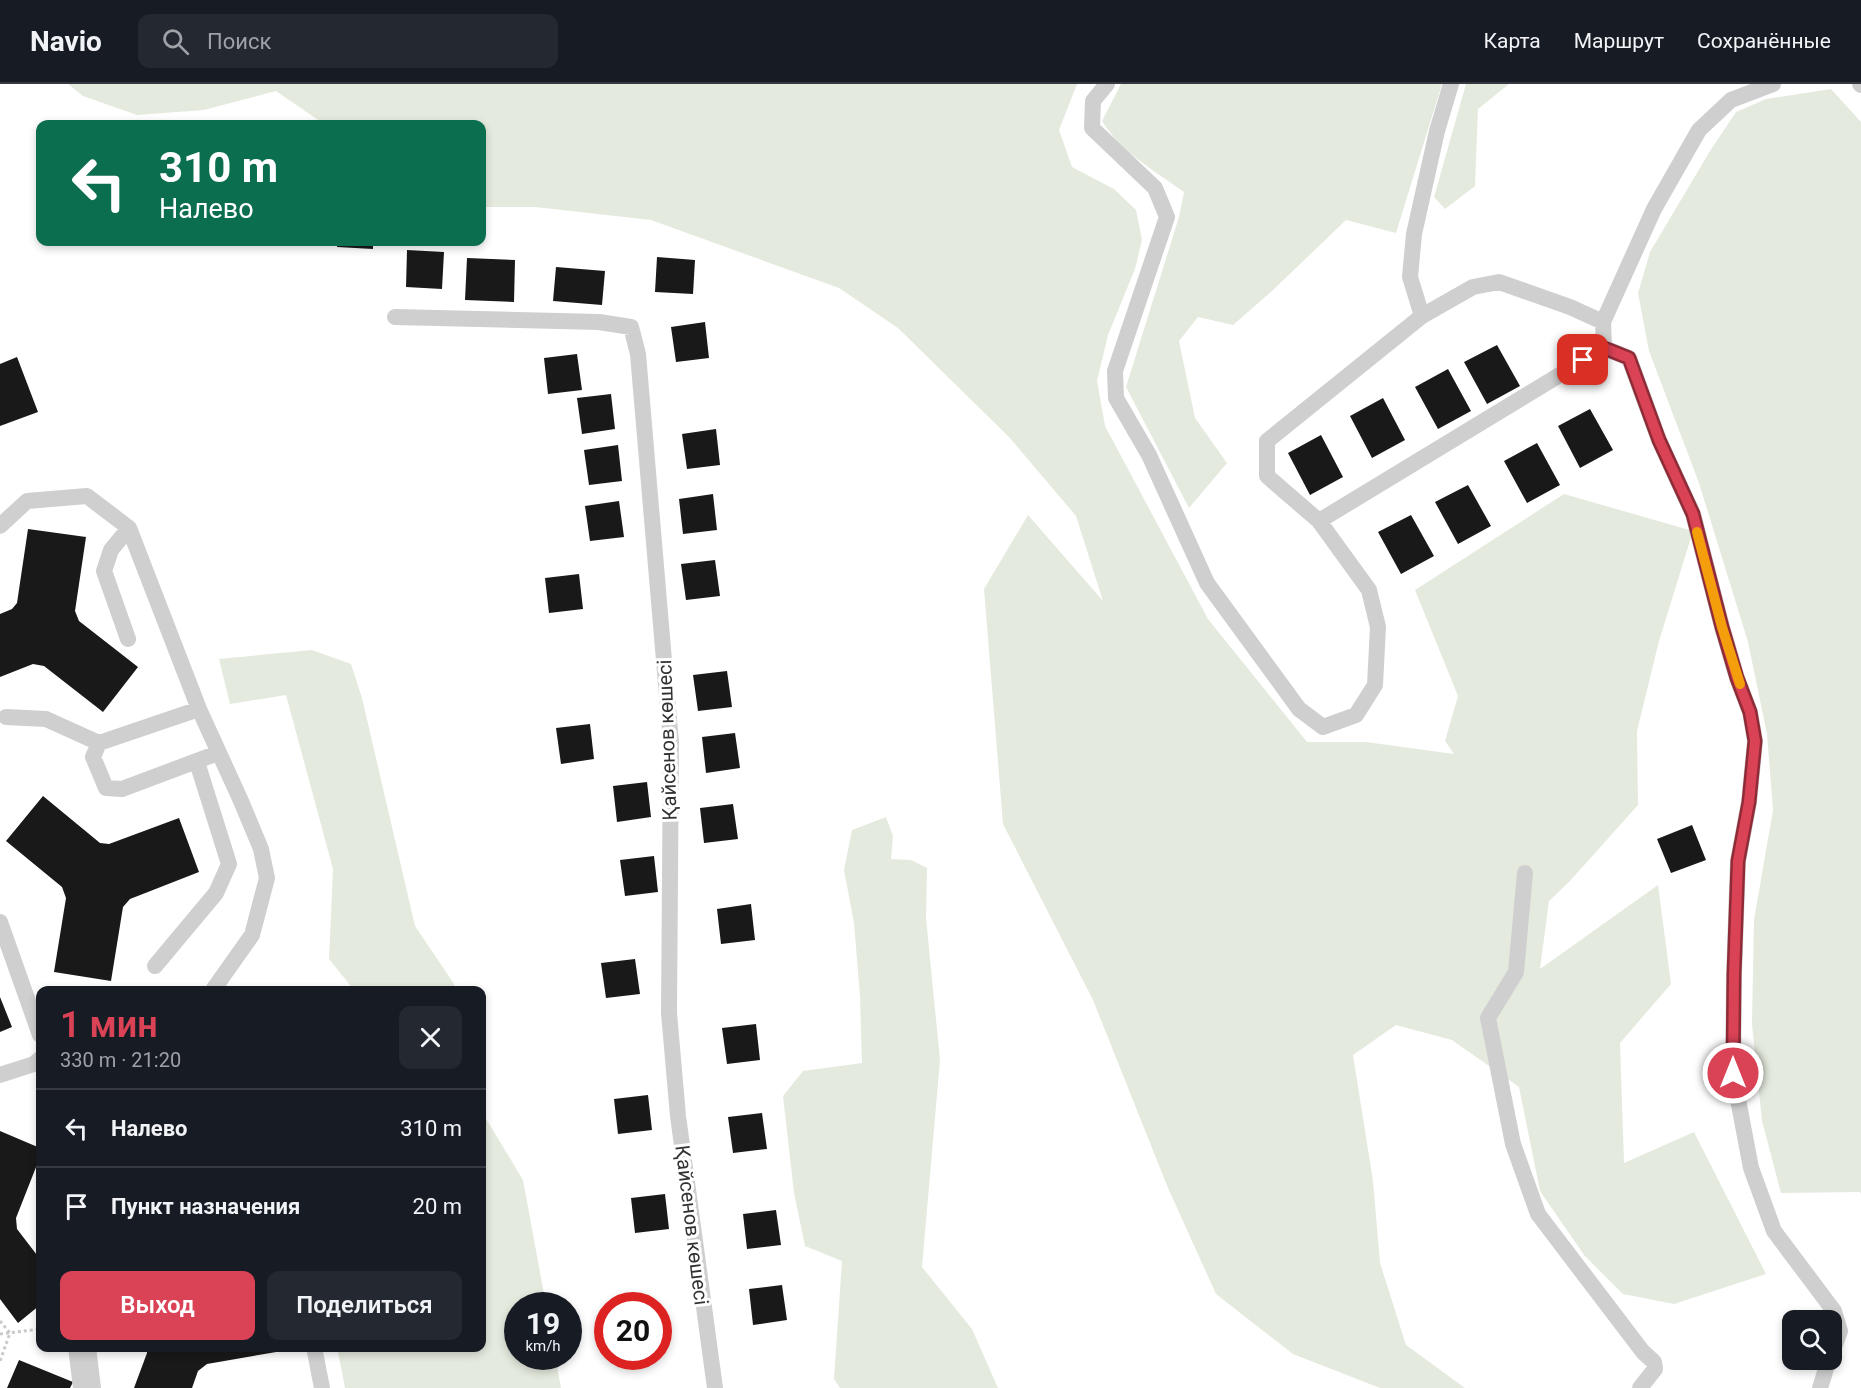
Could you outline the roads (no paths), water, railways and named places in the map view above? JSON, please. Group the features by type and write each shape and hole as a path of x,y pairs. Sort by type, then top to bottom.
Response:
{"street":[{"path":"1107,84 1093,100 1092,128 1155,188 1167,217 1115,371 1116,398 1149,455 1207,583 1299,709 1323,727 1356,715 1375,684 1378,627 1369,590 1319,521 1267,476 1267,441 1422,316 1473,287 1499,282 1570,307 1603,322"},
{"path":"1422,316 1410,277 1414,234 1437,131 1451,84"},
{"path":"1604,348 1603,322 1654,209 1699,130 1731,100 1773,84"},
{"name":"Қайсенов көшесі","path":"395,317 599,322 631,327 638,354 671,743 670,1024 678,1116 715,1388"},
{"path":"1319,521 1604,348"},
{"path":"1604,348 1629,358 1659,440 1693,514 1722,627 1750,712 1755,741 1749,802 1738,861 1733,1073 1751,1168 1774,1231 1833,1310"},
{"path":"0,526 27,501 87,496 129,528 199,709 261,849 267,878 252,935 216,986"},
{"path":"128,639 104,571 111,550 129,528"},
{"path":"6,717 46,719 99,743 199,709"},
{"path":"99,743 93,757 106,788 122,789 218,753"},
{"path":"155,966 216,893 229,864 196,762"},
{"path":"1525,873 1516,972 1488,1018 1514,1144 1538,1214 1643,1352 1654,1362 1655,1368 1640,1388"},
{"path":"0,922 36,1024"},
{"path":"0,1075 36,1062"},
{"path":"77,1352 81,1388"},
{"path":"89,1352 93,1388"},
{"path":"315,1352 322,1388"},
{"path":"1820,1388 1826,1370"}]}
